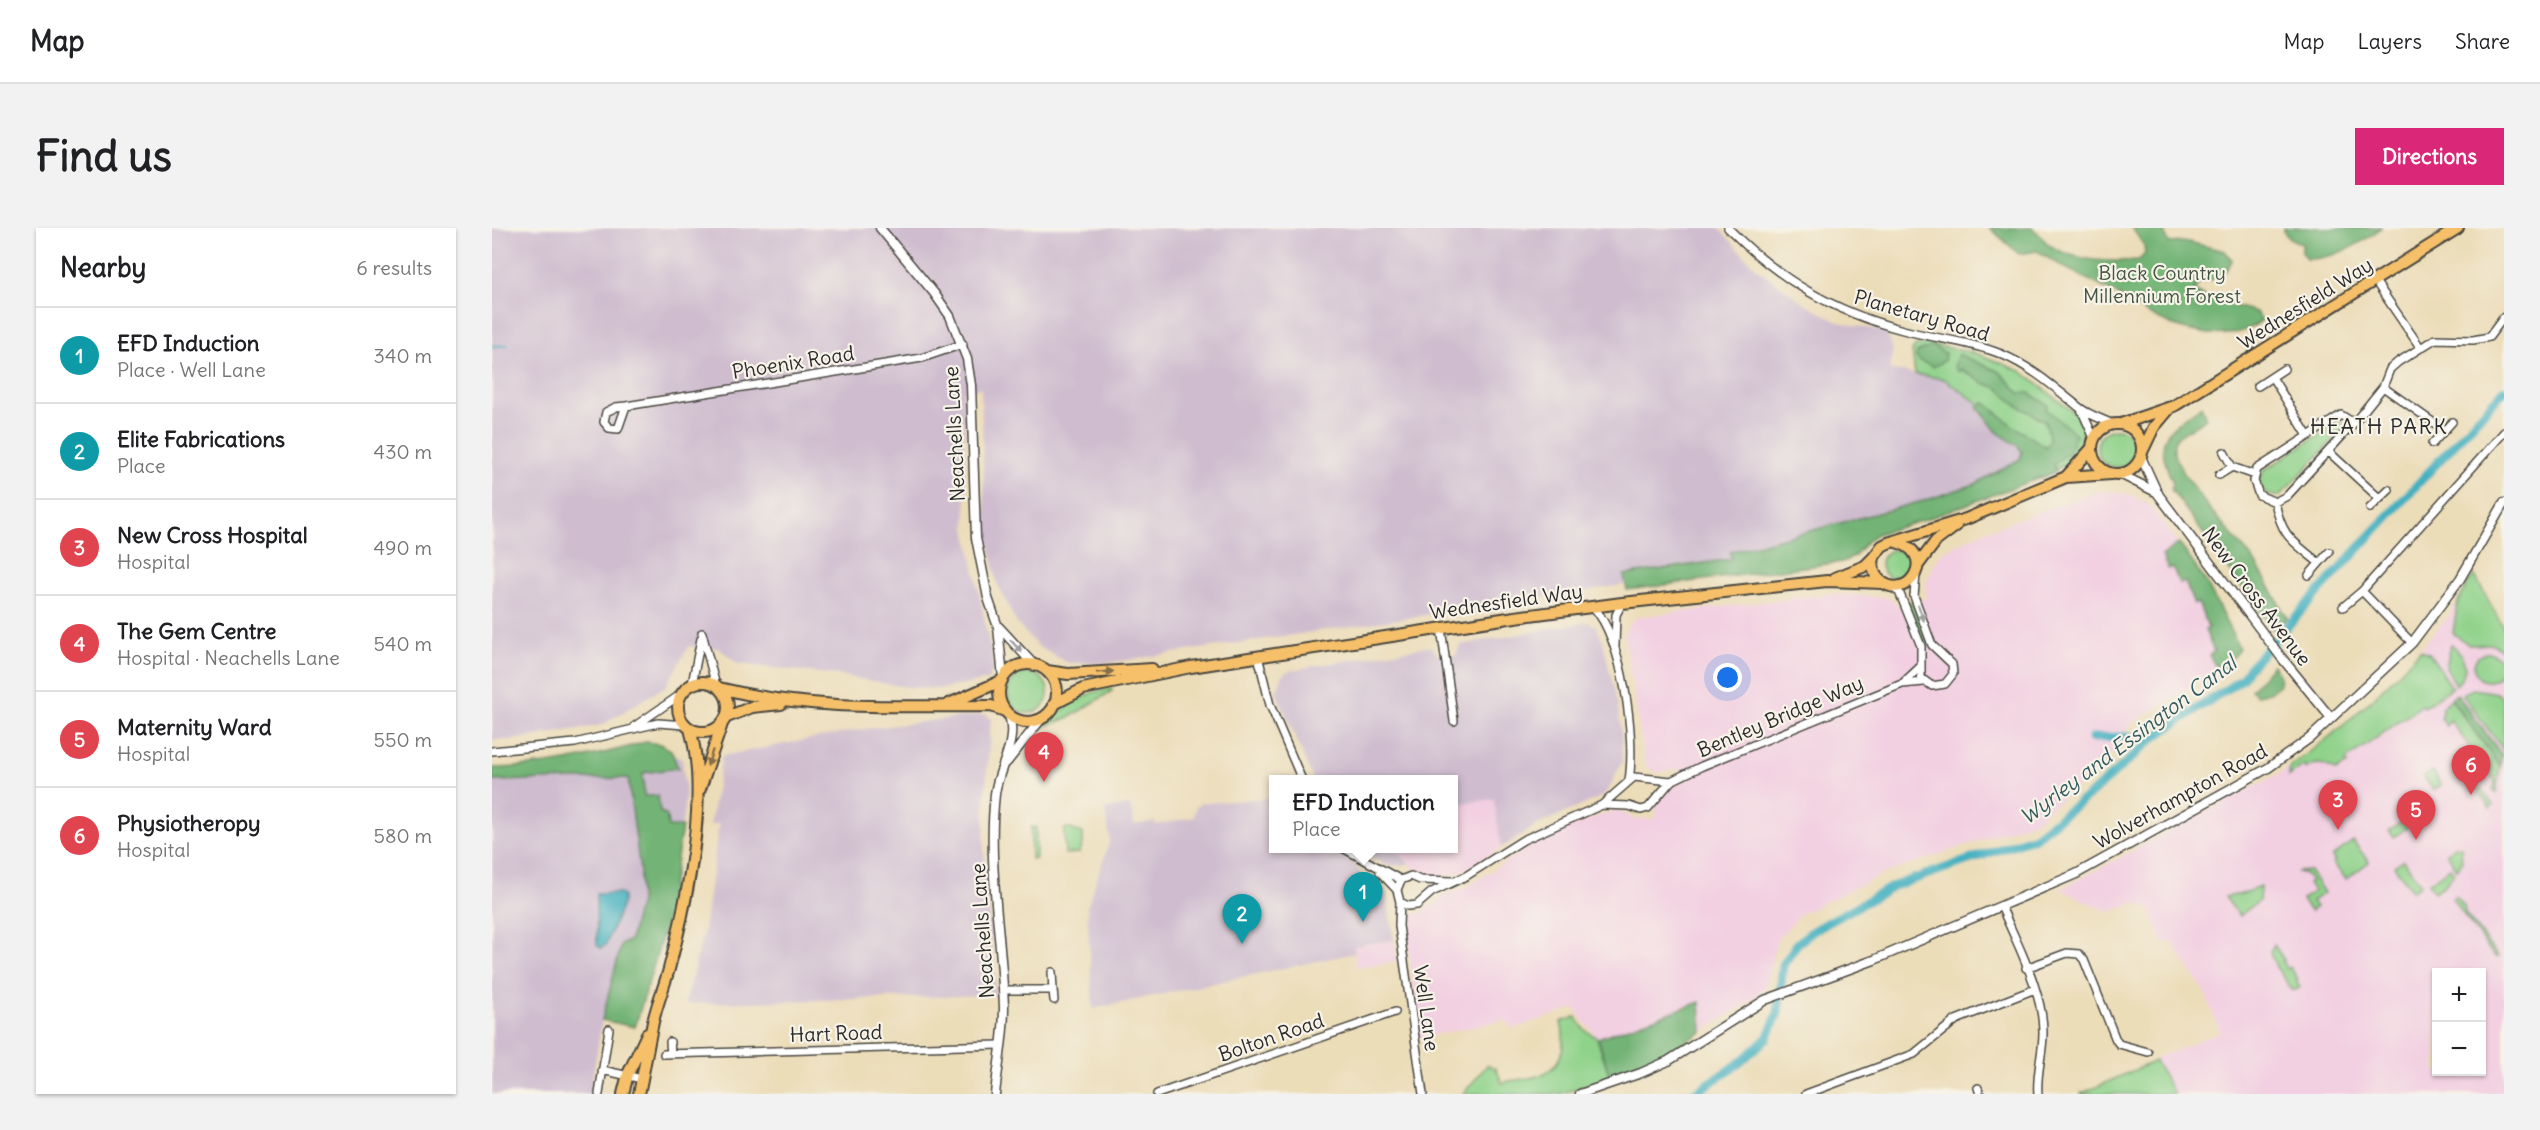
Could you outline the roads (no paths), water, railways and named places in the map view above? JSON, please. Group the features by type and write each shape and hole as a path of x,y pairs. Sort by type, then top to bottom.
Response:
{"main road":[{"name":"Wednesfield Way","path":"2117,424 2170,408 2458,228"},
{"name":"Wednesfield Way","path":"2142,454 2154,427 2170,408"},
{"path":"1966,519 1935,541 1909,582 1901,586 1886,584 1875,574 1874,557 1882,546 1966,519 2066,477 2116,474 2133,469 2142,454 2141,441 2136,433 2117,424 2099,431 2092,444 2066,477"},
{"path":"2092,444 2097,465 2116,474"},
{"path":"1896,542 1906,544 1913,550 1918,567"},
{"name":"Wednesfield Way","path":"1827,581 1859,569 1874,557"},
{"name":"Wednesfield Way","path":"1054,704 1083,689 1191,667 1441,628 1622,603 1827,581 1886,584"},
{"path":"699,793 694,743 679,716 677,706 680,695 692,684 709,682 718,687 802,703 881,708 991,706 1025,722 1042,717 1054,704 1056,686 1047,671 1034,664 1017,666 1002,679 943,706"},
{"name":"Wednesfield Way","path":"1047,671 1087,674 1191,667"},
{"path":"1002,679 999,691 1000,701 1007,713"},
{"path":"639,1094 654,1020 669,970 685,901 699,793 729,707 726,696 718,687"},
{"path":"687,727 705,731 716,729 725,721 752,707 802,703"},
{"path":"623,1094 628,1074 654,1020"}],"street":[{"name":"Neachells Lane","path":"880,228 934,293 950,316 963,344 971,385 976,538 988,598 998,627 1002,679"},
{"name":"Planetary Road","path":"1728,228 1778,273 1815,296 1862,318 2000,354 2022,364 2051,382 2081,409 2117,424"},
{"path":"2375,281 2420,347"},
{"path":"2275,502 2287,496 2329,452 2383,387 2390,369 2435,339 2481,340 2489,337 2504,317"},
{"name":"Phoenix Road","path":"626,406 922,358 963,344"},
{"path":"2258,386 2284,369"},
{"path":"2272,377 2308,436"},
{"path":"2383,387 2444,430"},
{"name":"Planetary Road","path":"2081,409 2092,444"},
{"path":"2275,502 2259,495 2255,486 2255,475 2263,465 2341,416 2354,423"},
{"path":"2432,444 2452,423"},
{"path":"2343,607 2362,591 2501,440 2504,432"},
{"path":"2329,452 2379,498"},
{"path":"2224,453 2232,467 2255,475"},
{"name":"New Cross Avenue","path":"2142,454 2158,494 2281,657 2331,718"},
{"path":"2219,475 2232,467"},
{"name":"New Cross Avenue","path":"2116,474 2158,494"},
{"path":"2370,508 2389,490"},
{"path":"2275,502 2284,534 2319,563"},
{"name":"Wolverhampton Road","path":"1580,1094 1668,1061 1765,1000 1882,957 2076,874 2268,768 2310,738 2412,643 2460,579 2504,503"},
{"path":"2309,575 2329,552"},
{"path":"1902,684 1924,682 1937,687 1945,684 1951,678 1952,664 1932,645 1914,596 1913,588 1918,567"},
{"path":"1886,584 1899,592 1921,646 1924,682"},
{"path":"2362,591 2412,643"},
{"path":"1615,649 1616,615 1622,603"},
{"path":"1593,607 1602,618 1615,649 1628,714 1632,760 1623,797 1629,806"},
{"name":"Neachells Lane","path":"998,627 1034,664"},
{"path":"1441,628 1454,721"},
{"path":"692,684 702,633 710,671 718,687"},
{"path":"1902,684 1930,654 1940,653"},
{"path":"1258,656 1270,705 1300,775"},
{"name":"Bentley Bridge Way","path":"1671,781 1902,684"},
{"path":"630,729 680,695"},
{"name":"Neachells Lane","path":"995,1094 1004,1017 992,843 995,790 1012,736 1007,713"},
{"name":"Neachells Lane","path":"1003,766 1042,717"},
{"path":"492,751 575,743 664,722 687,727"},
{"path":"1632,760 1654,784 1657,795"},
{"path":"1376,868 1397,890 1400,902 1408,906 1417,905 1432,892 1456,881 1523,840 1602,805 1634,777 1671,781"},
{"path":"1602,805 1648,808 1671,781"},
{"path":"1350,853 1401,880"},
{"path":"1397,890 1401,880 1411,876 1420,879 1456,881"},
{"path":"1420,879 1426,888 1424,899"},
{"name":"Well Lane","path":"1400,902 1399,926 1423,1094"},
{"path":"1399,926 1408,906"},
{"path":"2001,906 2035,989 2042,1014 2043,1034 2038,1094"},
{"path":"2026,968 2067,953 2079,954 2084,960 2116,1040 2120,1044 2148,1052"},
{"path":"1052,972 1054,1000"},
{"path":"1806,1094 1914,1054 1956,1020 2035,989"},
{"path":"1003,990 1053,990"},
{"name":"Bolton Road","path":"1157,1094 1395,1012"},
{"path":"599,1094 609,1029"},
{"name":"Hart Road","path":"670,1042 668,1054 1001,1045"},
{"path":"602,1070 628,1074 642,1079"}],"water":[{"path":"619,893 623,896 623,902 606,945 601,948 597,945 596,894"}],"waterway":[{"path":"492,346 508,345"},
{"name":"Wyrley and Essington Canal","path":"1693,1094 1738,1064 1767,1038 1778,1013 1783,965 1797,944 1811,932 1894,886 2035,837 2093,792 2156,736 2242,679 2248,669 2504,390"},
{"path":"2092,738 2156,736"}],"place":[{"name":"The Gem Centre","path":"1044,782"},
{"name":"Physiotheropy","path":"2471,795"},
{"name":"New Cross Hospital","path":"2338,830"},
{"name":"Maternity Ward","path":"2416,840"},
{"name":"EFD Induction","path":"1363,922"},
{"name":"Elite Fabrications","path":"1242,944"}],"district":[{"name":"HEATH PARK","path":"2379,426"}],"park label":[{"name":"Black Country Millennium Forest","path":"2162,284"}]}
